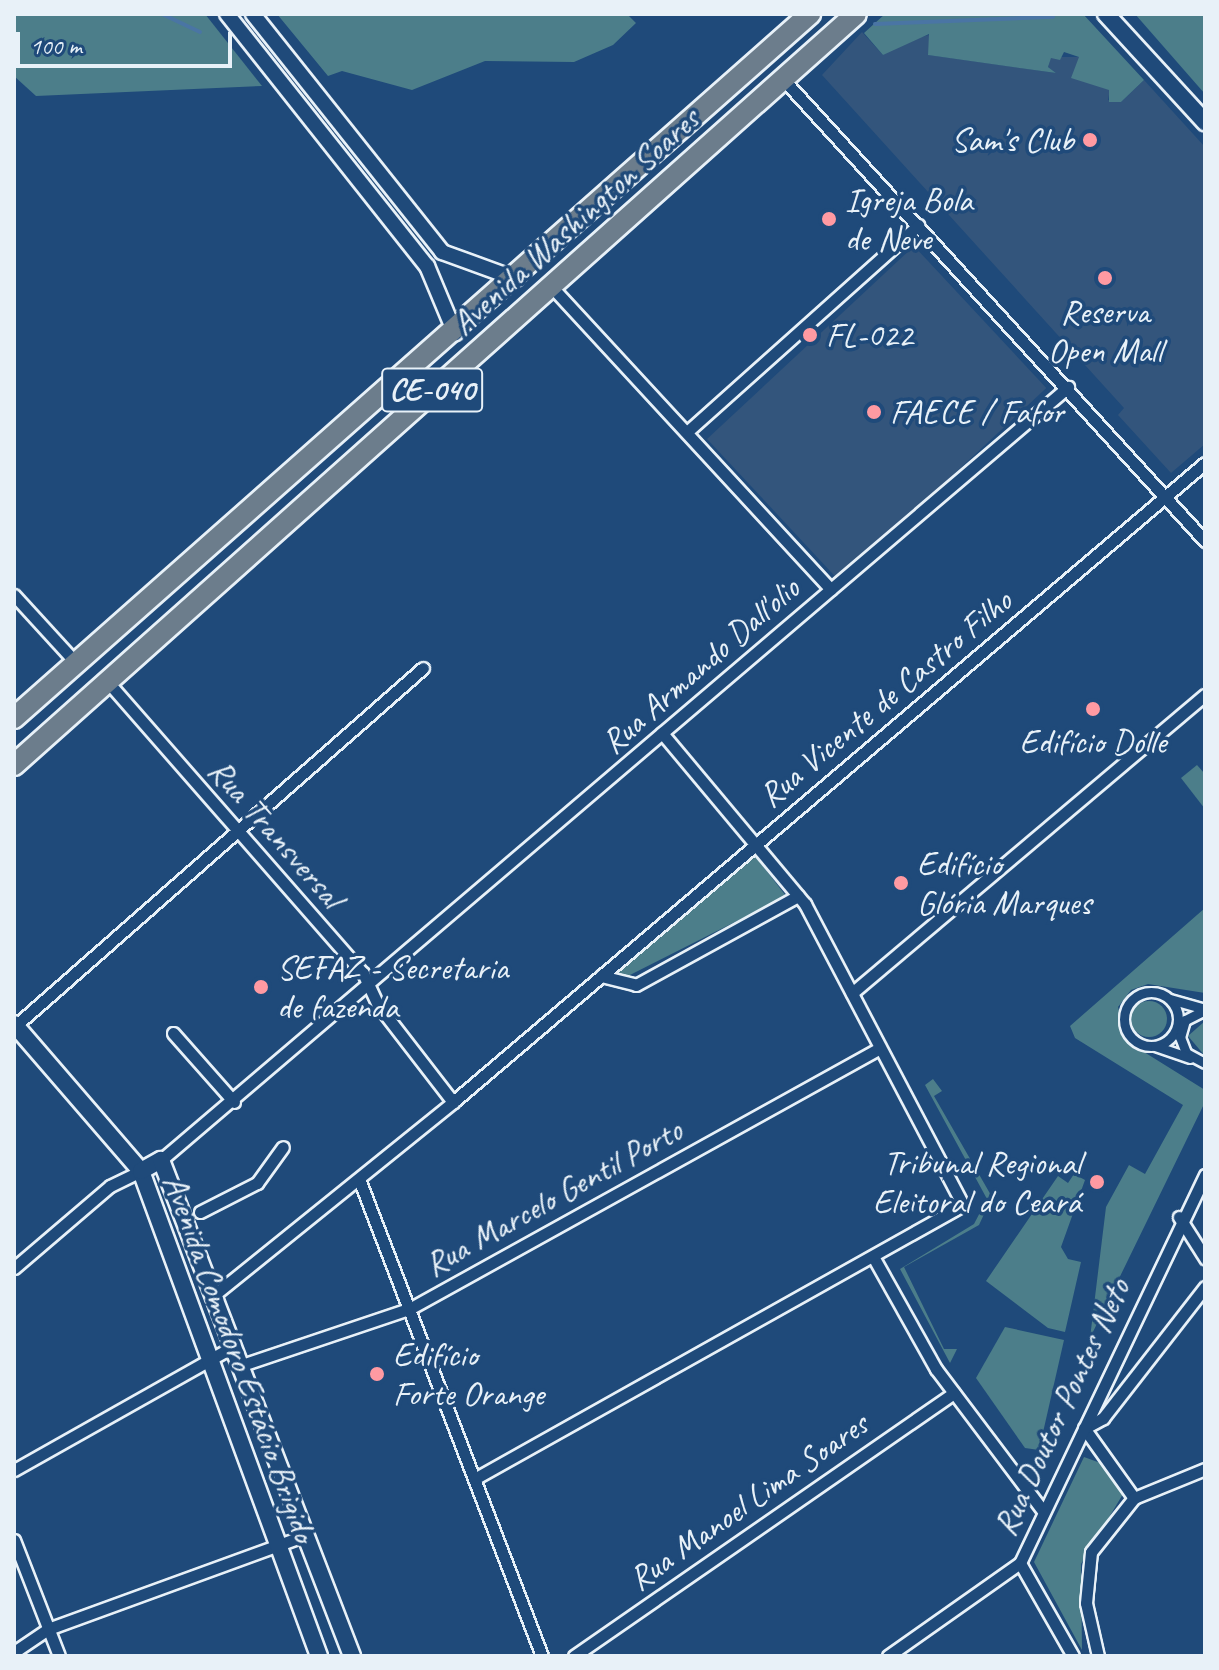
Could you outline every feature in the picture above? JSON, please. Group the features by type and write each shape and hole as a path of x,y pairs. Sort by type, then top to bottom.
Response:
{"highway":[{"name":"Avenida Washington Soares","path":"14,718 455,333 810,14"},
{"name":"Avenida Washington Soares","path":"14,765 854,16"}],"main road":[{"path":"1106,14 1205,122"},
{"name":"Avenida Comodoro Estácio Brigido","path":"15,1026 141,1171 276,1546 319,1656"},
{"path":"141,1171 161,1160"},
{"name":"Avenida Comodoro Estácio Brigido","path":"161,1160 193,1215 214,1295 352,1656"}],"street":[{"path":"227,14 427,266 455,333"},
{"path":"253,14 442,252 516,279"},
{"path":"783,79 1068,387 1205,541"},
{"path":"688,431 918,225"},
{"path":"427,266 442,252"},
{"path":"550,285 831,589"},
{"name":"Rua Armando Dall'olio","path":"161,1160 370,989 662,733 1068,387"},
{"name":"Rua Vicente de Castro Filho","path":"214,1295 453,1102 1205,463"},
{"path":"14,595 76,663"},
{"path":"15,1026 238,834 423,668"},
{"name":"Rua Transversal","path":"107,681 370,989 453,1102"},
{"path":"852,993 1205,695"},
{"path":"476,1478 957,1213 961,1195 798,896 662,733"},
{"path":"601,976 636,985 798,896"},
{"path":"1201,1063 1129,1036 1125,1011 1143,993 1205,1009"},
{"path":"1153,1046 1175,1031 1177,1014 1168,998"},
{"path":"1201,1063 1181,1028 1205,1009"},
{"path":"173,1033 234,1102"},
{"name":"Rua Marcelo Gentil Porto","path":"242,1365 411,1308 880,1048"},
{"path":"193,1215 257,1183 283,1147"},
{"path":"14,1268 110,1186 141,1171"},
{"name":"Rua Doutor Pontes Neto","path":"888,1656 1020,1563 1179,1217 1205,1175"},
{"path":"359,1179 542,1656"},
{"path":"1179,1217 1205,1258"},
{"path":"875,1260 954,1393 1043,1511"},
{"path":"1134,1498 1084,1428 1103,1418 1205,1287"},
{"path":"14,1470 234,1346"},
{"name":"Rua Manoel Lima Soares","path":"574,1656 954,1393"},
{"path":"1097,1656 1086,1603 1091,1552 1134,1498 1205,1469"},
{"path":"14,1652 48,1629 306,1535"},
{"path":"14,1540 59,1656"},
{"path":"1020,1563 1073,1656"}],"shaded area":[{"name":"Reserva Open Mall","path":"862,32 883,55 895,43 929,35 929,55 1056,73 1048,67 1051,57 1079,57 1110,90 1108,100 1121,102 1144,80 1205,147 1205,444 1171,473 1118,415 1124,408 822,75"},
{"name":"FAECE / Fafor","path":"914,246 1046,388 839,581 707,439"}],"green space":[{"path":"14,14 205,14 262,86 36,96 14,76"},
{"path":"277,14 627,14 636,23 613,45 574,62 485,61 412,90 342,71 328,76"},
{"path":"885,14 1083,14 1144,80 1121,102 1109,102 1109,90 1071,78 1079,57 1064,52 1060,60 1051,58 1048,67 1056,73 928,55 929,34 883,55 864,33"},
{"path":"1135,14 1205,14 1205,94"},
{"path":"1197,765 1205,774 1205,809 1181,778"},
{"path":"755,856 786,896 624,978 615,969"},
{"path":"1205,908 1205,993 1148,984 1131,990 1118,1007 1128,1042 1205,1090 1205,1102 1090,1338 1106,1207 1129,1165 1145,1174 1183,1105 1075,1038 1070,1026"},
{"path":"1149,1001 1162,1006 1167,1019 1162,1032 1149,1037 1136,1032 1131,1019 1136,1006"},
{"path":"1205,1021 1205,1056 1188,1036"},
{"path":"933,1079 942,1091 934,1096 992,1197 979,1225 904,1267 944,1349 957,1349 950,1363 900,1269 974,1224 987,1199 925,1085"},
{"path":"1074,1174 1085,1180 1061,1247 1068,1259 1081,1262 1065,1332 1048,1328 986,1281 1058,1176 1068,1183"},
{"path":"1005,1327 1064,1340 1039,1450 1025,1448 976,1378"},
{"path":"1084,1457 1106,1465 1123,1494 1081,1564 1082,1650 1034,1562"}],"waterway":[{"path":"162,14 200,32"},
{"path":"875,24 1053,17"}],"place":[{"name":"Sam's Club","path":"1090,140"},
{"name":"Igreja Bola de Neve","path":"829,219"},
{"name":"Reserva Open Mall","path":"1105,278"},
{"name":"FL-022","path":"810,335"},
{"name":"FAECE / Fafor","path":"874,412"},
{"name":"Edifício Dolle","path":"1093,709"},
{"name":"Edifício Glória Marques","path":"901,883"},
{"name":"SEFAZ - Secretaria de fazenda","path":"261,987"},
{"name":"Tribunal Regional Eleitoral do Ceará","path":"1097,1182"},
{"name":"Edifício Forte Orange","path":"377,1374"}]}
